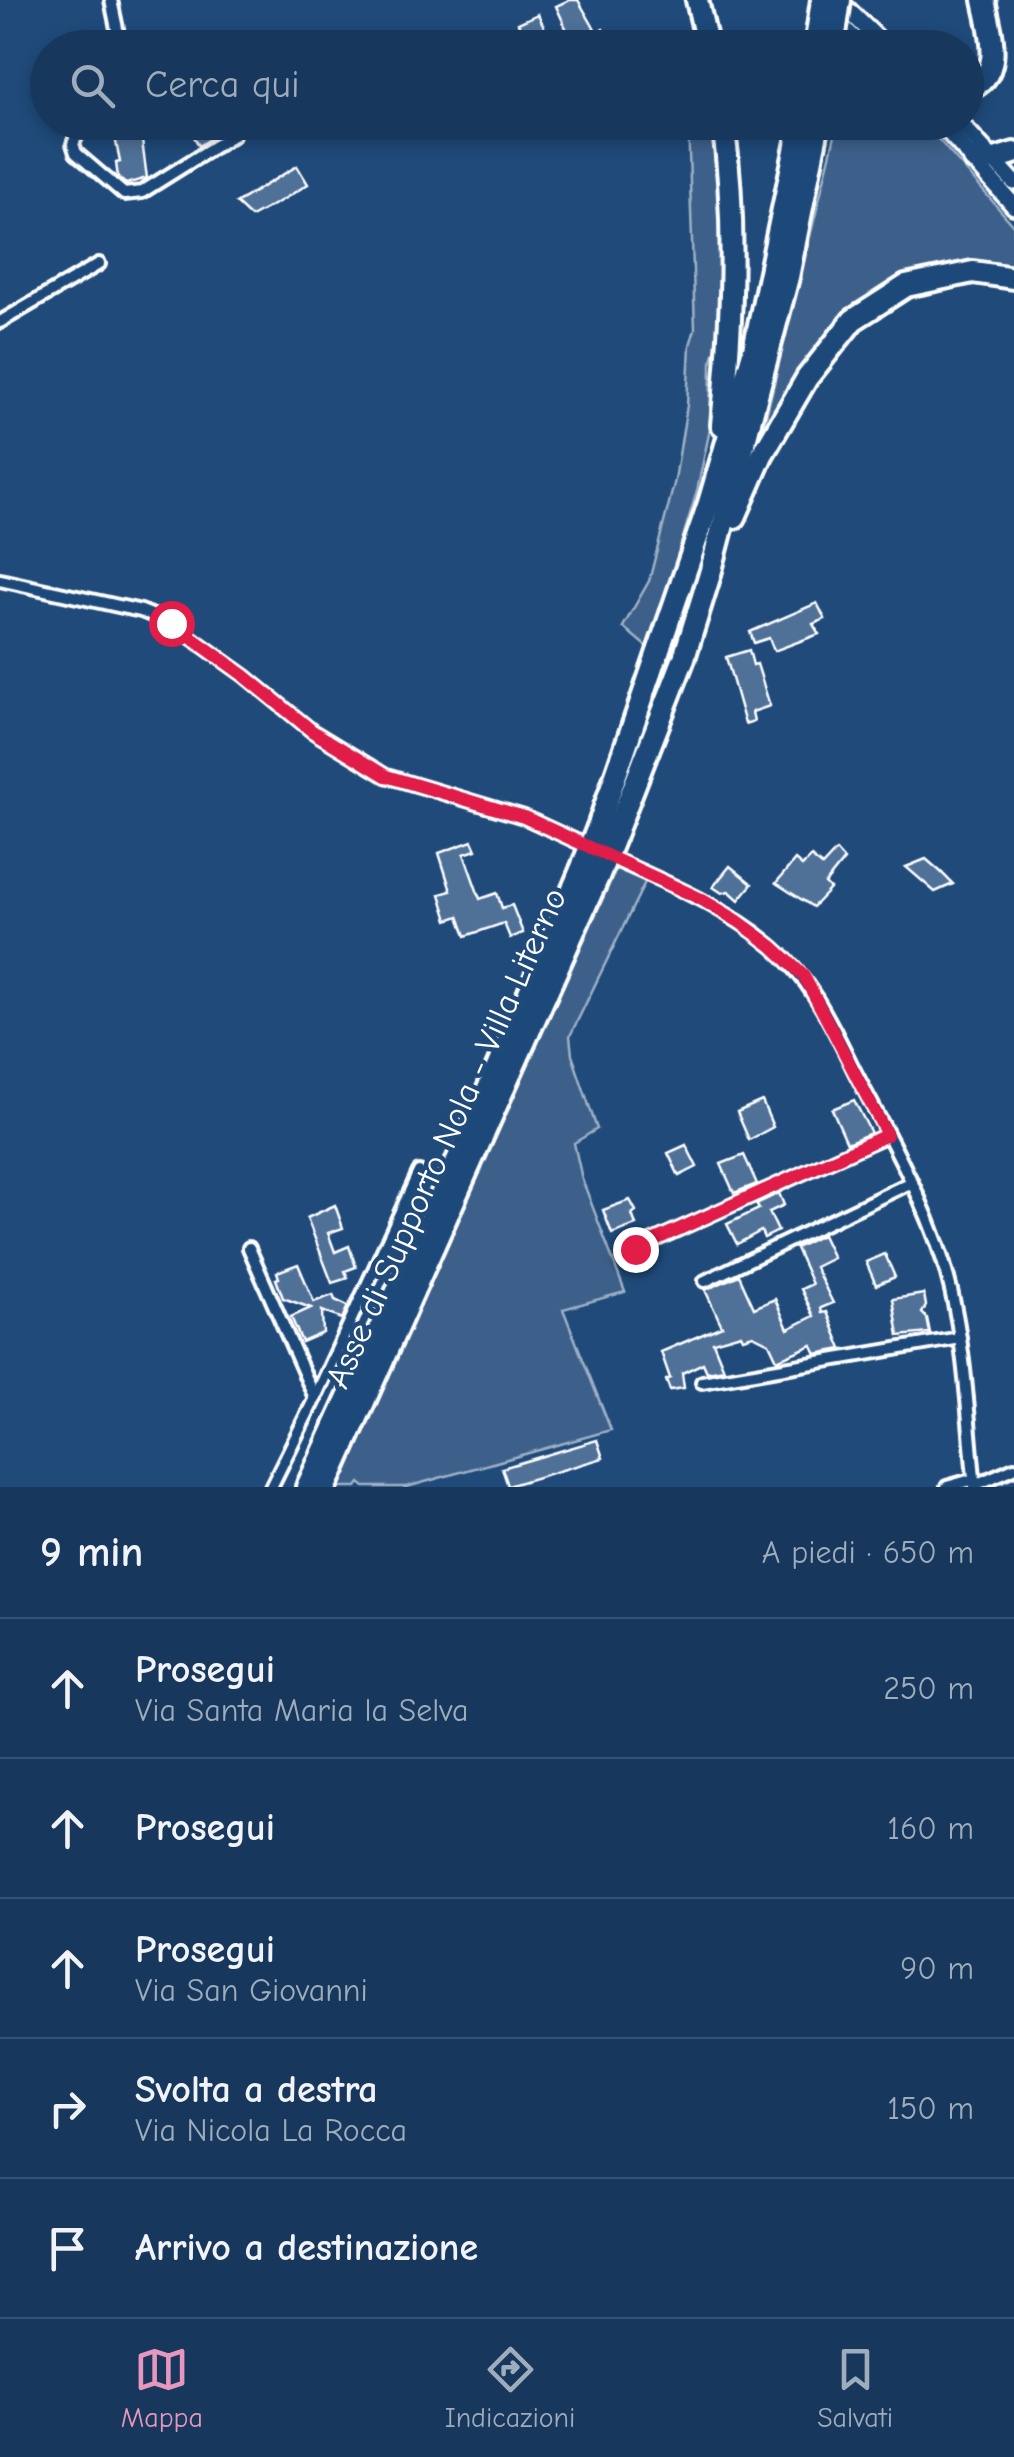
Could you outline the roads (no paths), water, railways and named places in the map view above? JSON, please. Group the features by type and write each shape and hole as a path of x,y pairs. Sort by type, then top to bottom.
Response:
{"highway":[{"path":"697,0 704,30"},
{"path":"816,30 818,0"},
{"path":"835,30 839,0"},
{"path":"984,0 994,53 984,80"},
{"path":"709,503 722,434 733,304 733,243 724,140"},
{"name":"Asse di Supporto Nola - Villa Literno","path":"607,832 642,699 709,503 754,349 797,140"},
{"name":"Asse di Supporto Nola - Villa Literno","path":"326,1487 607,832 664,712 684,658 788,277 815,140"},
{"path":"983,159 1014,153"},
{"path":"710,574 762,454 807,378 852,320 906,286 973,272 1014,278"},
{"name":"Asse di Supporto Nola - Villa Literno","path":"308,1487 589,874"}],"main road":[{"path":"818,0 847,30"},
{"path":"839,0 869,30"},
{"path":"961,140 1014,182"},
{"path":"971,140 1014,206"}],"street":[{"path":"111,0 117,30"},
{"path":"75,140 76,153 124,194 132,196 226,140"},
{"path":"0,322 99,264"},
{"path":"0,580 86,598 171,623 312,731 386,776 524,817 699,898 772,946 804,976 912,1182 951,1288 975,1484"},
{"path":"635,1249 887,1135"},
{"path":"271,1487 418,1172"},
{"path":"705,1281 912,1182"},
{"path":"249,1248 315,1398"},
{"path":"702,1382 960,1338"},
{"path":"948,1487 975,1484 1014,1468"}]}
